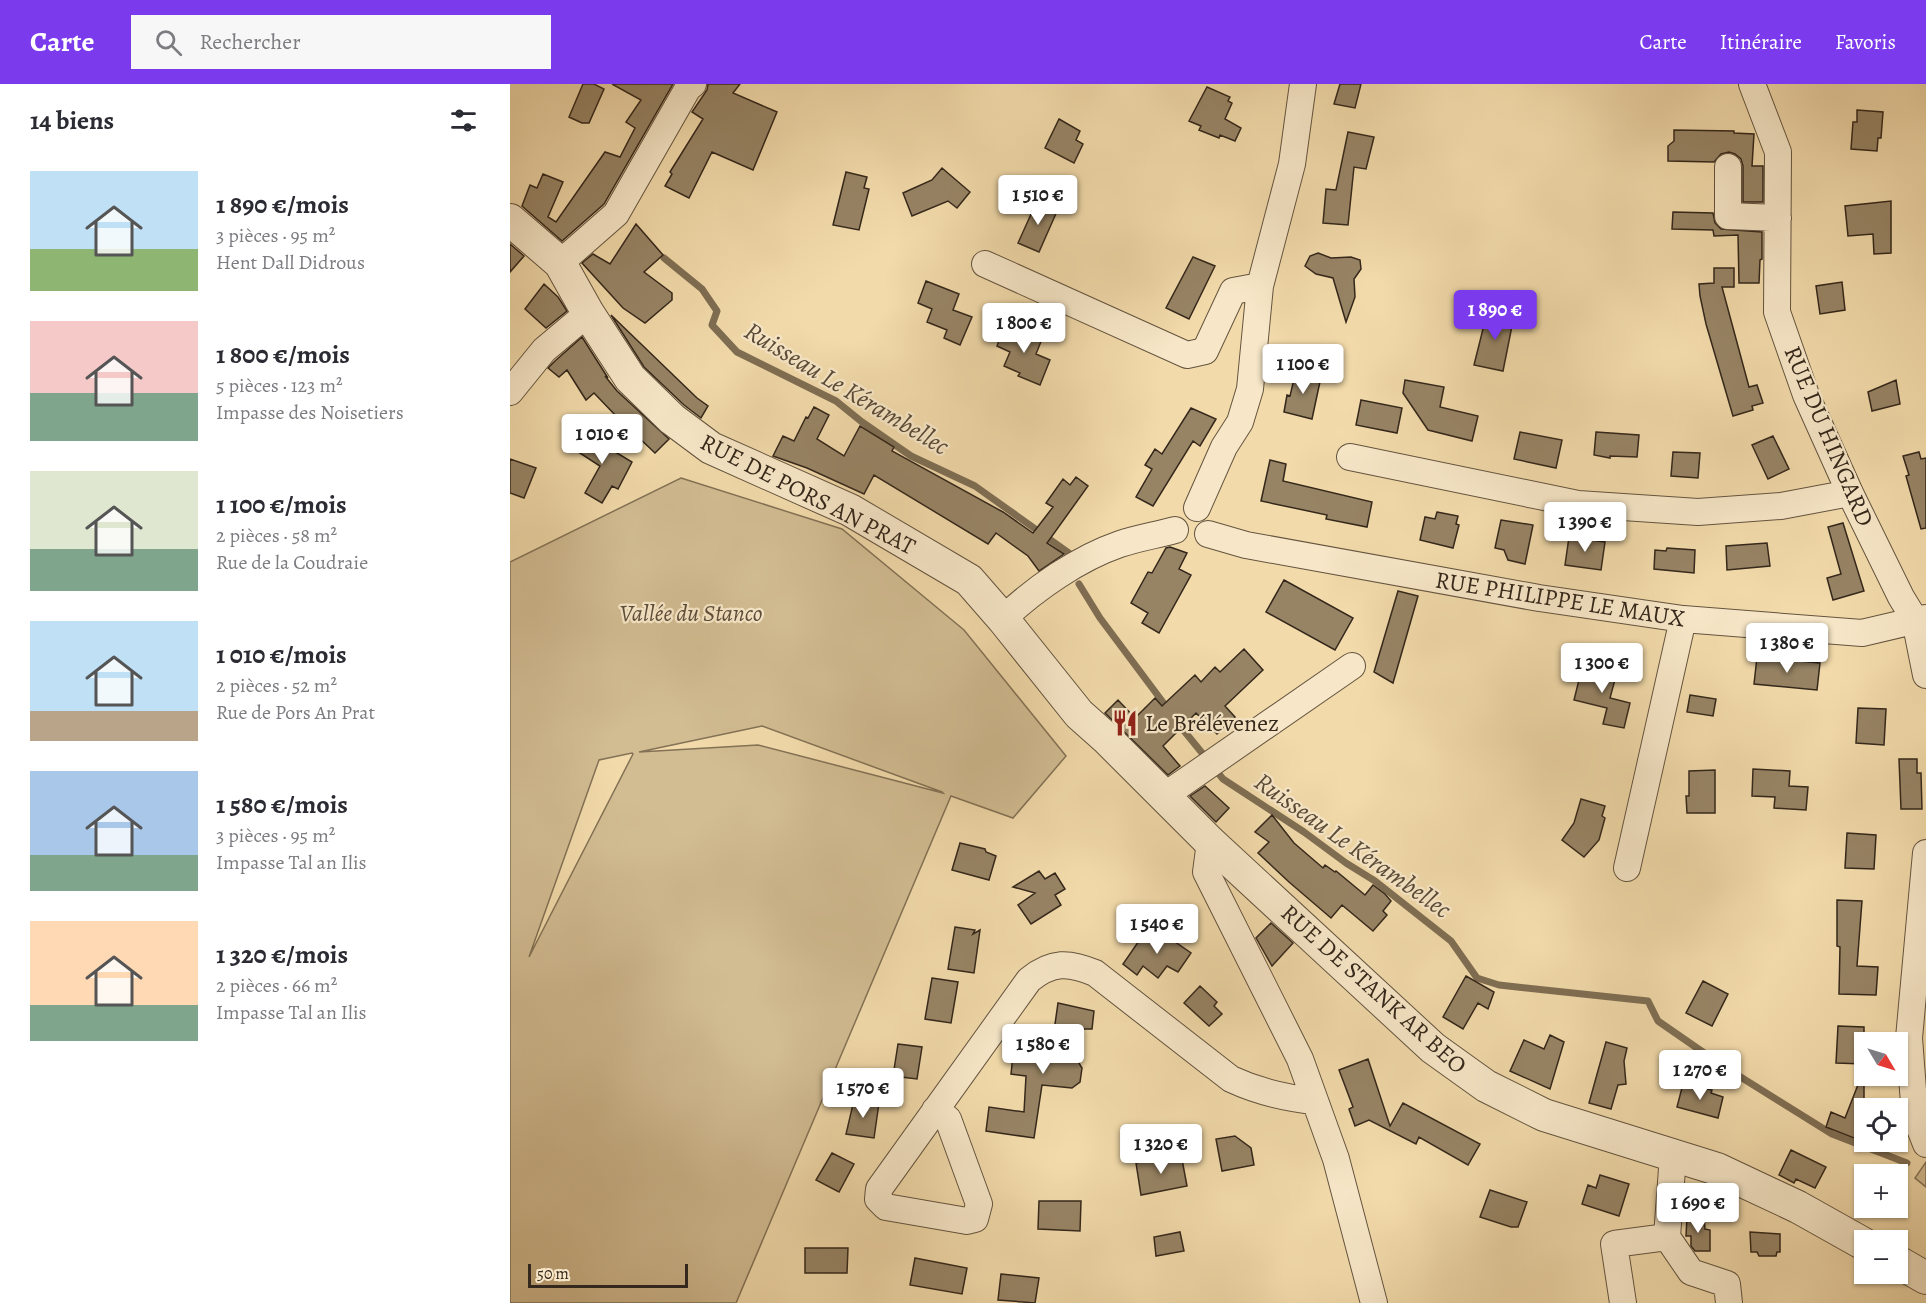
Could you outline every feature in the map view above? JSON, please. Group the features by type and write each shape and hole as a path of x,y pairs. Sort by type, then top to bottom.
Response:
{"street":[{"path":"560,263 616,214 688,88 693,84"},
{"path":"1197,508 1224,447 1240,422 1250,389 1260,286 1292,164 1303,84"},
{"name":"RUE DU HINGARD","path":"1756,85 1778,152 1777,312 1806,395 1850,493 1901,597 1921,619 1926,675"},
{"path":"1728,167 1728,216 1778,218"},
{"name":"RUE DE PORS AN PRAT","path":"510,220 560,263 588,313 630,378 672,419 711,448 850,510 969,580 1003,619"},
{"path":"985,264 1187,355 1205,351 1233,291 1260,286"},
{"path":"510,392 544,350 588,313"},
{"path":"1350,457 1578,504 1698,512 1781,506 1850,493"},
{"path":"1197,508 1206,513 1210,524 1208,534 1200,541 1190,543 1180,539 1175,530 1176,518 1185,509 1197,508"},
{"path":"1003,619 1063,572 1119,545 1175,530"},
{"name":"RUE PHILIPPE LE MAUX","path":"1208,534 1246,545 1539,598 1683,619 1862,633 1921,619"},
{"name":"RUE DE STANK AR BEO","path":"1003,619 1078,714 1210,842 1432,1048 1486,1086 1544,1115 1717,1169 1798,1207 1854,1238"},
{"path":"1627,868 1683,619"},
{"path":"1164,796 1352,666"},
{"path":"1210,842 1206,872 1300,1059 1336,1159 1374,1303"},
{"path":"1926,853 1909,1038 1915,1116 1926,1144"},
{"path":"935,1110 948,1119 979,1204 979,1211 975,1218 967,1221 886,1207 878,1199 879,1189 935,1110 1029,980 1040,971 1065,964 1095,973 1231,1079 1254,1090 1281,1098 1315,1101"},
{"path":"1673,1155 1667,1238 1691,1272 1727,1284 1729,1303"},
{"path":"1623,1303 1614,1244 1667,1238"},
{"path":"1908,1268 1926,1278"}],"green space":[{"name":"Vallée du Stanco","path":"681,478 842,529 964,630 1066,756 1013,818 951,796 736,1303 510,1303 510,562","holes":["762,726 942,792 943,793 758,745 639,752","633,754 529,957 599,760"]},
{"path":"1926,1162 1926,1187 1915,1178"}],"building":[{"path":"583,84 594,84 604,89 589,123 582,123 569,117"},
{"path":"612,84 673,84 604,204 562,241 522,206 530,185 537,188 543,174 563,182 548,217 556,222 605,152 620,157 635,128 626,122 641,100"},
{"path":"708,84 740,84 733,93 777,112 753,170 712,152 689,198 665,186 672,174 670,172 703,119 692,112 707,90"},
{"path":"1340,84 1361,84 1355,108 1334,104"},
{"path":"1207,87 1230,97 1228,101 1232,103 1225,119 1241,128 1235,141 1220,135 1219,138 1199,130 1201,126 1189,121"},
{"path":"1857,110 1883,112 1881,138 1878,138 1877,151 1851,149 1853,122 1857,122"},
{"path":"1059,119 1080,131 1076,140 1083,144 1074,163 1045,148"},
{"path":"1674,130 1734,131 1734,133 1754,134 1752,166 1763,166 1763,202 1743,202 1743,166 1741,159 1735,154 1729,152 1721,154 1714,162 1668,161 1668,146 1674,141"},
{"path":"1348,132 1374,137 1366,169 1354,167 1348,225 1323,223 1326,189 1336,190"},
{"path":"942,168 970,192 957,208 948,201 912,216 903,193 932,180"},
{"path":"846,172 867,177 864,188 869,189 859,230 833,225"},
{"path":"1037,201 1058,209 1039,252 1018,243"},
{"path":"1891,201 1891,253 1874,254 1873,234 1848,236 1845,206"},
{"path":"1673,212 1713,213 1715,223 1721,229 1762,232 1759,283 1739,283 1738,235 1714,236 1713,230 1672,229"},
{"path":"636,224 663,255 644,272 672,293 672,300 645,323 623,308 582,263 593,254 610,264"},
{"path":"510,244 524,256 510,272"},
{"path":"1318,253 1331,258 1351,257 1360,260 1361,269 1354,279 1355,297 1346,322 1333,278 1316,274 1305,266 1310,256"},
{"path":"1193,257 1215,266 1189,319 1166,308"},
{"path":"1714,268 1734,268 1734,287 1722,287 1749,387 1757,385 1763,403 1752,406 1753,410 1733,416 1700,296 1699,284 1714,283"},
{"path":"926,281 959,294 953,310 972,317 960,345 944,338 947,330 927,322 932,309 918,303"},
{"path":"1842,282 1845,310 1820,314 1816,286"},
{"path":"544,284 558,297 567,311 546,328 525,309"},
{"path":"1488,309 1514,316 1503,371 1474,365"},
{"path":"611,315 708,406 701,418 644,367"},
{"path":"1005,324 1042,339 1036,354 1050,360 1040,385 1018,376 1020,373 1004,366 1010,352 997,346"},
{"path":"582,337 608,378 605,376 617,391 669,439 655,453 594,393 586,400 567,370 559,377 548,368"},
{"path":"1296,371 1321,377 1312,419 1284,412 1287,395 1290,396"},
{"path":"1405,380 1444,387 1440,407 1478,416 1472,441 1428,430 1403,393"},
{"path":"1896,380 1900,404 1872,411 1868,392"},
{"path":"1361,400 1402,408 1397,433 1356,425"},
{"path":"814,407 829,415 817,439 844,456 860,426 894,447 892,451 1003,512 1033,533 1053,507 1046,503 1063,479 1070,485 1076,477 1088,486 1047,543 1064,554 1039,571 1028,556 996,533 988,544 874,475 864,494 807,468 773,456 783,436 794,441 806,417 808,418"},
{"path":"1191,408 1216,419 1200,446 1193,441 1153,506 1136,497 1152,469 1145,465 1155,449 1162,454"},
{"path":"579,430 632,462 618,489 612,486 602,503 585,493 600,466 569,446"},
{"path":"1520,432 1562,440 1556,468 1514,459"},
{"path":"1596,432 1639,435 1637,457 1610,456 1610,458 1594,455"},
{"path":"1773,436 1789,469 1768,479 1752,445"},
{"path":"1673,452 1700,453 1698,478 1671,476"},
{"path":"1919,452 1921,459 1926,458 1926,528 1921,529 1906,476 1909,475 1903,456"},
{"path":"510,459 536,468 524,498 510,493"},
{"path":"1270,460 1286,464 1283,481 1372,502 1367,527 1326,519 1327,515 1261,501"},
{"path":"1437,512 1458,516 1456,524 1459,525 1453,548 1420,540 1425,517 1435,519"},
{"path":"1501,520 1533,525 1525,564 1508,560 1504,550 1495,548"},
{"path":"1843,523 1864,591 1833,600 1827,578 1841,574 1828,527"},
{"path":"1569,537 1605,542 1601,570 1565,565"},
{"path":"1767,543 1770,566 1727,570 1726,546"},
{"path":"1170,547 1187,553 1179,569 1191,575 1159,633 1142,623 1148,613 1131,603 1148,572 1152,573 1166,548"},
{"path":"1667,548 1695,550 1694,573 1654,569 1655,550 1666,551"},
{"path":"1284,580 1353,618 1335,650 1266,612"},
{"path":"1398,591 1418,596 1393,683 1374,672"},
{"path":"1244,649 1263,670 1225,706 1235,717 1217,734 1196,713 1163,746 1180,766 1168,775 1105,713 1118,700 1135,718 1155,698 1162,706 1195,675 1201,682 1215,667 1220,672"},
{"path":"1757,657 1820,663 1817,690 1754,684"},
{"path":"1583,664 1617,672 1610,698 1630,703 1624,728 1603,724 1607,708 1574,700"},
{"path":"1690,695 1716,699 1713,716 1687,712"},
{"path":"1858,708 1886,709 1884,745 1856,743"},
{"path":"1899,759 1917,759 1917,773 1921,773 1922,809 1901,809"},
{"path":"1753,769 1790,771 1789,786 1808,787 1806,810 1774,808 1775,797 1752,796"},
{"path":"1715,770 1715,813 1687,813 1686,796 1689,796 1689,771"},
{"path":"1205,786 1229,808 1216,822 1190,796"},
{"path":"1581,799 1605,806 1602,816 1605,818 1599,840 1584,857 1562,840 1574,823"},
{"path":"1272,815 1294,843 1323,868 1325,865 1336,871 1365,895 1373,885 1385,894 1391,901 1383,911 1387,915 1373,931 1342,905 1331,918 1258,853 1269,842 1255,832"},
{"path":"1847,833 1876,835 1874,869 1845,868"},
{"path":"960,843 985,849 986,852 996,856 989,880 952,870"},
{"path":"1039,871 1045,879 1055,873 1065,889 1055,895 1061,905 1031,924 1018,905 1035,893 1013,887"},
{"path":"1837,900 1862,901 1857,966 1878,967 1876,995 1839,994 1840,947 1837,946"},
{"path":"1271,923 1293,943 1272,966 1256,938"},
{"path":"955,927 975,930 973,934 980,930 974,973 948,969"},
{"path":"1161,932 1191,953 1178,972 1167,966 1158,978 1143,966 1137,975 1123,964 1143,935"},
{"path":"1466,976 1494,992 1488,1009 1478,1003 1463,1029 1443,1017"},
{"path":"932,978 958,982 951,1023 925,1019"},
{"path":"1703,981 1728,994 1712,1026 1686,1013"},
{"path":"1200,986 1217,1002 1214,1006 1222,1014 1209,1026 1184,1003"},
{"path":"1058,1003 1094,1011 1092,1029 1084,1029 1082,1033 1058,1030 1082,1068 1080,1082 1072,1088 1042,1085 1034,1138 986,1131 989,1107 1024,1112 1026,1076 1011,1074 1013,1055 1050,1059"},
{"path":"1838,1026 1864,1027 1864,1032 1854,1032 1854,1064 1836,1063"},
{"path":"1550,1035 1564,1042 1550,1089 1510,1071 1524,1040 1544,1049"},
{"path":"1606,1042 1627,1048 1624,1061 1626,1084 1618,1085 1611,1109 1589,1103"},
{"path":"898,1044 922,1047 917,1079 893,1076"},
{"path":"1368,1059 1390,1126 1403,1103 1480,1144 1468,1165 1419,1137 1416,1144 1369,1120 1355,1126 1349,1109 1353,1107 1339,1070"},
{"path":"1683,1084 1712,1090 1711,1093 1723,1097 1718,1118 1677,1107"},
{"path":"1858,1086 1864,1086 1864,1098 1854,1098 1854,1138 1826,1127 1831,1112 1845,1118"},
{"path":"854,1100 879,1103 874,1138 846,1134"},
{"path":"1235,1136 1251,1148 1254,1165 1222,1171 1216,1139"},
{"path":"1791,1150 1826,1167 1815,1188 1796,1179 1794,1183 1779,1175"},
{"path":"832,1153 854,1164 839,1192 816,1180"},
{"path":"1181,1154 1187,1186 1141,1195 1136,1163"},
{"path":"1600,1175 1629,1184 1619,1216 1582,1204 1588,1185 1596,1188"},
{"path":"1490,1190 1527,1202 1518,1227 1480,1217"},
{"path":"1039,1201 1081,1201 1080,1231 1038,1229"},
{"path":"1687,1218 1704,1218 1705,1229 1710,1230 1710,1251 1695,1251 1691,1246 1691,1236 1686,1236"},
{"path":"1180,1232 1184,1251 1156,1256 1154,1237"},
{"path":"1750,1232 1780,1234 1780,1252 1777,1252 1776,1256 1759,1256 1757,1252 1751,1252"},
{"path":"805,1248 848,1248 847,1273 805,1273"},
{"path":"915,1258 967,1268 962,1294 910,1285"},
{"path":"1001,1274 1039,1278 1035,1303 998,1300"}],"waterway":[{"name":"Ruisseau Le Kérambellec","path":"664,258 702,289 717,311 712,325 737,352 836,401 911,456 975,486 1069,553"},
{"name":"Ruisseau Le Kérambellec","path":"1079,584 1100,618 1168,709"},
{"name":"Ruisseau Le Kérambellec","path":"1176,721 1207,759"},
{"name":"Ruisseau Le Kérambellec","path":"1214,768 1223,779 1375,881 1451,941 1477,978 1499,985 1648,1001 1658,1021 1723,1066 1832,1134 1907,1163"}],"place":[{"name":"Le Brélévenez","path":"1125,723"}]}
